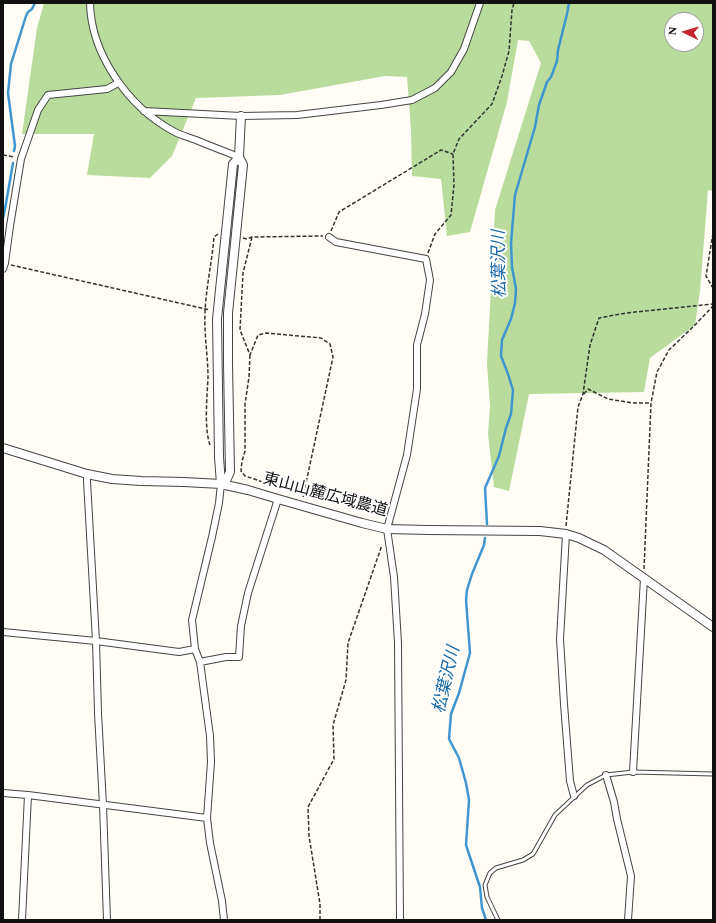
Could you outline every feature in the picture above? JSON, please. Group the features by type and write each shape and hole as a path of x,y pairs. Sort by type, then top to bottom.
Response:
{"street":[{"path":"90,3 92,22 98,42 110,70 118,83 144,111 158,122 175,132 239,157"},
{"path":"144,111 241,116 297,115 412,100 434,88 451,72 464,49 480,3"},
{"path":"4,266 21,159 38,110 48,95 107,89 118,83"},
{"path":"222,484 230,472 228,313 243,165 239,157 241,116"},
{"path":"224,920 207,818 211,762 210,736 200,662 195,649 192,620 212,537 222,484 219,457 217,356 218,312 233,164 239,157"},
{"path":"329,237 336,242 426,259 430,280 425,314 417,345 417,388 406,454 388,529 394,577 398,643 400,920"},
{"name":"東山山麓広域農道","path":"3,448 87,474 112,479 222,484 388,529 540,531 566,534 579,538 604,550 713,627"},
{"path":"87,474 96,641 107,920"},
{"path":"200,662 226,657 239,657 241,626 248,592 278,499"},
{"path":"566,534 560,639 570,781 574,796"},
{"path":"633,772 644,578"},
{"path":"3,632 96,641 179,652 195,649"},
{"path":"606,775 614,802 631,876 628,920"},
{"path":"3,793 207,818"},
{"path":"22,920 28,795"}],"lane":[{"path":"498,920 488,897 486,885 490,873 496,868 523,860 533,854 555,815 587,785 606,775 633,772 713,774"}],"path":[{"path":"426,259 435,234 451,215 454,185 453,154 459,139 492,104 502,76 508,51 514,3"},
{"path":"236,236 247,239 252,237 329,237 339,212 441,150 453,154"},
{"path":"3,155 21,159"},
{"path":"713,233 706,276 713,288"},
{"path":"250,355 240,330 244,273 252,237"},
{"path":"4,266 218,312"},
{"path":"566,534 578,407 583,394 590,345 599,318 626,313 713,305"},
{"path":"644,578 651,403 657,372 669,350 713,305"},
{"path":"301,505 333,357 330,344 321,338 266,333 258,335 250,355 249,377 245,404 245,451 241,471 245,476 304,491"},
{"path":"583,394 588,389 608,399 633,403 651,403"},
{"path":"320,920 320,904 309,836 308,807 334,759 333,725 346,680 348,642 383,543"}],"green space":[{"path":"44,3 713,3 713,191 708,190 700,291 695,325 650,358 644,392 529,394 509,491 494,487 488,434 490,406 487,363 495,210 541,63 529,41 518,40 507,102 470,232 447,236 441,179 412,176 411,130 407,77 385,76 280,95 196,98 172,156 150,178 87,175 94,134 22,134 37,28"}],"waterway":[{"path":"14,151 15,146 8,93 11,64 26,16 35,3"},
{"name":"松葉沢川","path":"487,524 485,488 499,456 511,414 513,390 501,356 502,340 511,319 515,303 516,289 512,267 511,243 515,195 535,127 539,105 547,82 551,77 557,61 558,50 569,3"},
{"path":"3,218 13,163"},
{"name":"松葉沢川","path":"485,538 484,545 467,590 466,600 470,653 459,693 451,714 449,739 459,758 466,783 469,800 466,845 480,887 482,908 486,920"}]}
